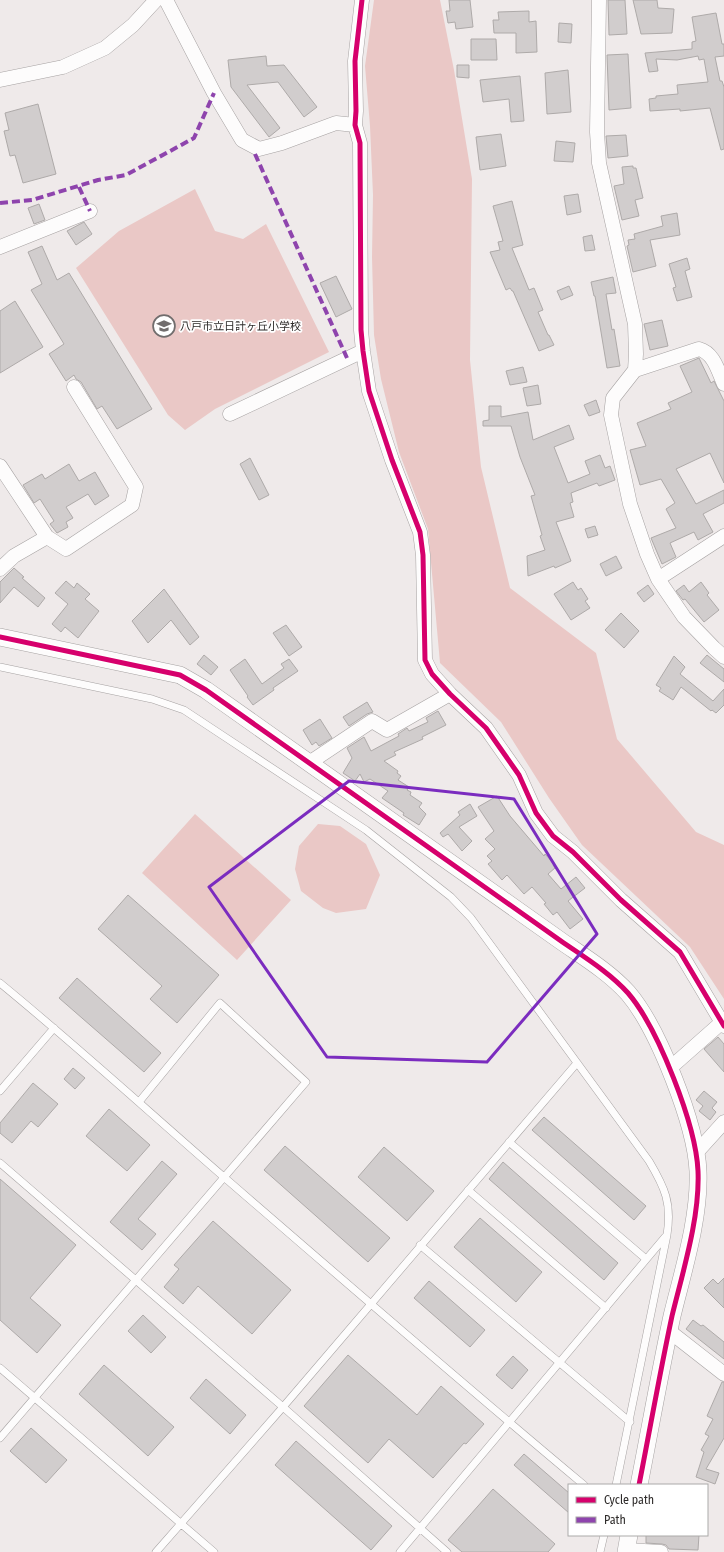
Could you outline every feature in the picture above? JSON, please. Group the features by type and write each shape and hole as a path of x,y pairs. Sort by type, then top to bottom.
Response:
{"street":[{"path":"0,80 63,68 105,48 133,25 156,0"},
{"path":"166,0 214,93 242,140 259,149 282,143 336,123 355,125"},
{"path":"362,0 355,61 355,125 360,143 361,330 363,351 369,391 392,460 420,532 424,555 425,660 432,674 450,694 486,728 519,775 536,813 553,836 573,852 621,900 680,952 723,1025 669,1069"},
{"path":"599,0 597,132 599,163 635,324 635,370"},
{"path":"0,247 90,211"},
{"path":"724,384 711,355 699,349 635,370 612,398 611,416 630,504 647,554 658,579 684,617 724,657"},
{"path":"230,414 363,351"},
{"path":"0,466 47,536 66,549 132,505 136,487 74,387"},
{"path":"0,569 14,556 47,536"},
{"path":"658,579 724,536"},
{"path":"0,637 180,675 206,690 561,941 615,981 628,994 639,1009 652,1033 680,1095 691,1130 698,1170 698,1190 693,1224 669,1331 639,1484"},
{"path":"309,764 372,720 387,730 450,694"},
{"path":"696,1153 724,1122"},
{"path":"669,1331 724,1374"},
{"path":"627,1546 661,1552"}],"lane":[{"path":"0,667 152,699 184,710 366,830 451,897 471,918 649,1161 662,1184 669,1204 667,1235 616,1484"},
{"path":"0,983 54,1028 370,1303 583,1484"},
{"path":"0,1438 135,1279 306,1082 220,1003 138,1102"},
{"path":"0,1092 54,1028"},
{"path":"156,1552 283,1407 370,1303 577,1063"},
{"path":"509,1142 646,1259"},
{"path":"0,1163 283,1407 447,1552"},
{"path":"468,1190 606,1308"},
{"path":"400,1552 667,1235"},
{"path":"420,1245 559,1364 630,1422"},
{"path":"0,1368 214,1552"},
{"path":"600,1552 604,1536"}],"highlighted area":[{"path":"349,781 514,799 597,934 487,1062 327,1057 209,887"}],"shaded area":[{"path":"374,0 440,0 454,70 472,179 470,360 481,467 510,588 596,653 617,739 696,832 724,845 724,999 690,947 582,845 549,798 501,722 440,663 428,529 399,452 381,379 374,335 372,257 373,195 370,126 365,66"},
{"path":"195,189 215,231 243,239 266,224 329,352 215,409 185,430 168,415 76,268 119,231"},
{"path":"195,814 291,900 237,960 142,873"},
{"path":"318,824 340,826 366,844 380,875 366,909 336,913 323,908 301,891 295,869 299,846"}],"building":[{"path":"449,0 470,0 473,27 456,29 455,22 448,23 446,11 450,11"},
{"path":"608,0 625,0 627,34 609,35"},
{"path":"633,0 657,0 658,8 674,9 672,33 641,34"},
{"path":"529,11 529,22 536,21 537,52 516,53 516,33 494,33 493,20 499,20 498,12"},
{"path":"716,13 722,44 724,44 724,56 715,57 720,81 722,81 724,87 724,149 721,150 710,108 680,111 680,109 650,111 649,99 656,98 656,96 678,94 677,85 708,82 704,59 699,60 698,56 677,60 656,59 658,71 649,72 645,53 692,49 692,42 696,41 692,17"},
{"path":"559,23 572,24 571,43 558,42"},
{"path":"471,39 496,39 497,60 471,60"},
{"path":"628,54 631,108 609,110 607,55"},
{"path":"266,56 267,66 284,65 317,107 304,117 278,82 247,85 280,128 269,137 231,87 228,60"},
{"path":"457,65 469,65 469,78 457,77"},
{"path":"568,70 571,112 547,114 545,73"},
{"path":"520,76 524,121 511,122 509,99 483,102 480,80"},
{"path":"38,104 56,174 23,183 15,155 10,156 4,131 9,130 5,113"},
{"path":"501,134 506,166 480,170 476,137"},
{"path":"626,135 628,156 608,158 606,136"},
{"path":"556,141 575,143 573,162 554,161"},
{"path":"633,166 633,168 636,168 643,198 635,200 639,216 622,220 614,186 624,184 622,167"},
{"path":"578,194 581,212 567,215 564,196"},
{"path":"512,201 523,245 512,248 529,290 534,288 543,310 538,312 554,345 539,351 513,291 510,288 506,290 490,252 500,250 498,242 503,241 493,206"},
{"path":"39,204 45,220 34,224 28,208"},
{"path":"677,213 680,235 650,240 656,266 633,272 627,246 629,245 628,240 635,239 634,234 663,226 661,216"},
{"path":"84,222 92,234 76,245 67,231"},
{"path":"592,235 595,250 585,251 583,237"},
{"path":"42,246 57,280 69,273 152,409 117,429 102,406 97,409 81,382 76,379 74,375 66,381 49,354 64,344 31,290 42,284 28,252"},
{"path":"687,258 690,269 685,271 692,297 677,301 673,288 676,287 669,264"},
{"path":"336,276 352,309 336,317 320,283"},
{"path":"613,277 616,293 606,294 620,366 607,368 595,296 591,282"},
{"path":"569,286 573,295 561,300 557,291"},
{"path":"15,301 43,347 0,373 0,311"},
{"path":"662,320 668,346 650,350 644,324"},
{"path":"699,358 711,383 714,381 724,401 724,483 710,453 676,469 696,504 724,490 724,503 703,514 713,532 698,540 694,532 670,543 676,557 662,564 651,538 676,528 666,509 675,503 661,479 640,485 630,450 646,446 637,423 671,409 668,403 692,392 680,366"},
{"path":"523,367 527,382 510,385 506,371"},
{"path":"538,385 541,404 527,406 523,388"},
{"path":"596,400 600,412 589,416 584,405"},
{"path":"489,406 501,406 501,417 528,412 533,440 569,425 574,439 554,447 568,483 590,474 585,461 600,455 605,468 610,466 615,480 599,486 597,483 571,493 573,502 570,503 574,517 556,522 571,561 555,568 554,566 528,576 527,556 545,550 540,536 542,535 531,496 535,495 520,457 511,426 483,426 483,421 489,420"},
{"path":"250,458 269,495 259,500 240,464"},
{"path":"69,464 79,481 95,472 109,496 95,505 88,494 66,507 73,518 66,522 68,527 57,533 50,524 54,521 40,499 34,503 23,485 42,474 45,479"},
{"path":"595,526 598,535 588,538 585,529"},
{"path":"616,556 622,568 606,576 600,564"},
{"path":"14,568 24,577 22,578 45,598 38,607 14,587 0,603 0,582"},
{"path":"66,581 74,588 77,583 90,594 85,599 99,611 78,638 65,627 61,632 52,624 68,604 55,593"},
{"path":"573,582 578,590 581,588 588,599 585,601 590,608 571,620 554,594"},
{"path":"701,582 709,593 707,595 719,610 704,622 685,599 683,600 676,591 684,585 689,592"},
{"path":"648,585 654,594 644,602 637,593"},
{"path":"164,589 199,637 190,645 171,620 148,643 132,621"},
{"path":"621,613 639,631 624,648 605,630"},
{"path":"286,625 302,647 289,656 273,633"},
{"path":"204,655 218,667 211,675 197,664"},
{"path":"707,655 724,669 724,682 700,663"},
{"path":"674,656 685,667 680,674 713,701 724,689 724,705 716,713 712,710 711,711 681,687 673,700 659,691 661,688 656,685"},
{"path":"245,659 262,684 284,668 281,664 289,659 298,671 273,688 274,690 253,705 230,670"},
{"path":"367,702 373,712 367,714 349,726 343,717"},
{"path":"438,711 446,725 422,737 423,739 394,752 396,755 384,761 398,771 397,773 401,776 398,780 409,787 407,790 411,792 410,795 422,803 419,807 426,814 419,825 403,815 404,813 382,798 388,791 370,779 364,782 360,774 355,781 343,773 352,758 347,748 364,737 371,751 399,736 398,734 407,728 409,731 428,722 426,718"},
{"path":"320,719 332,738 319,746 316,742 312,745 303,730"},
{"path":"497,796 510,816 544,856 545,854 554,864 553,865 555,868 548,874 561,889 576,877 585,888 568,901 583,919 570,929 557,912 553,915 544,904 546,903 532,887 524,894 507,875 502,880 488,864 492,861 487,856 495,849 485,839 494,831 478,807"},
{"path":"470,804 477,816 459,827 472,841 462,851 448,834 443,837 440,833 460,815 458,812"},
{"path":"128,895 219,975 177,1023 150,999 162,986 98,929"},
{"path":"77,978 161,1053 144,1072 59,998"},
{"path":"718,1037 724,1044 724,1072 704,1049"},
{"path":"73,1068 85,1078 75,1089 64,1079"},
{"path":"33,1083 58,1104 38,1127 31,1121 12,1143 0,1133 0,1123"},
{"path":"704,1091 717,1102 712,1108 716,1112 710,1120 699,1111 703,1106 696,1100"},
{"path":"109,1109 150,1145 127,1171 86,1136"},
{"path":"544,1117 646,1206 634,1220 532,1130"},
{"path":"285,1146 390,1238 368,1262 264,1170"},
{"path":"384,1147 434,1191 407,1221 358,1177"},
{"path":"162,1161 177,1174 138,1219 156,1234 142,1250 110,1222"},
{"path":"503,1162 618,1263 604,1280 489,1179"},
{"path":"0,1179 76,1245 30,1298 61,1325 37,1353 0,1320"},
{"path":"480,1218 542,1272 516,1302 454,1247"},
{"path":"213,1221 291,1290 252,1334 198,1286 183,1304 164,1287 179,1269 174,1265"},
{"path":"724,1278 724,1308 704,1288 713,1279 718,1284"},
{"path":"429,1281 485,1330 470,1347 414,1298"},
{"path":"143,1315 166,1337 151,1353 128,1331"},
{"path":"693,1320 701,1326 703,1325 724,1342 724,1359 686,1329"},
{"path":"348,1355 417,1415 441,1386 484,1424 466,1444 464,1443 433,1478 389,1439 368,1463 304,1406"},
{"path":"513,1356 528,1370 512,1389 496,1375"},
{"path":"104,1365 174,1427 148,1456 79,1394"},
{"path":"206,1379 246,1415 230,1434 190,1398"},
{"path":"722,1382 724,1382 724,1438 706,1469 719,1473 715,1484 696,1477 704,1452 701,1450 709,1436 705,1434 713,1419 707,1416"},
{"path":"31,1428 67,1460 46,1483 10,1451"},
{"path":"296,1441 392,1526 371,1550 275,1465"},
{"path":"524,1454 568,1492 568,1512 514,1465"},
{"path":"493,1489 555,1544 548,1552 462,1552 448,1540"},
{"path":"646,1536 699,1536 698,1550 669,1549 666,1545 646,1543"}],"marked path":[{"path":"0,203 32,200 98,180 126,175 194,138 214,93"},
{"path":"255,154 347,358"},
{"path":"79,187 90,211"}],"cycle path":[{"path":"362,0 355,61 355,125 360,143 361,330 363,351 369,391 392,460 420,532 423,555 425,660 432,674 450,694 486,728 519,775 536,813 553,836 573,852 621,900 680,952 724,1026"},
{"path":"0,637 180,675 206,690 587,959 613,978 628,993 640,1009 651,1029 674,1078 683,1104 696,1152 698,1171 698,1189 694,1225 672,1316 639,1484"}],"place":[{"name":"八戸市立日計ヶ丘小学校","path":"164,326"}]}
